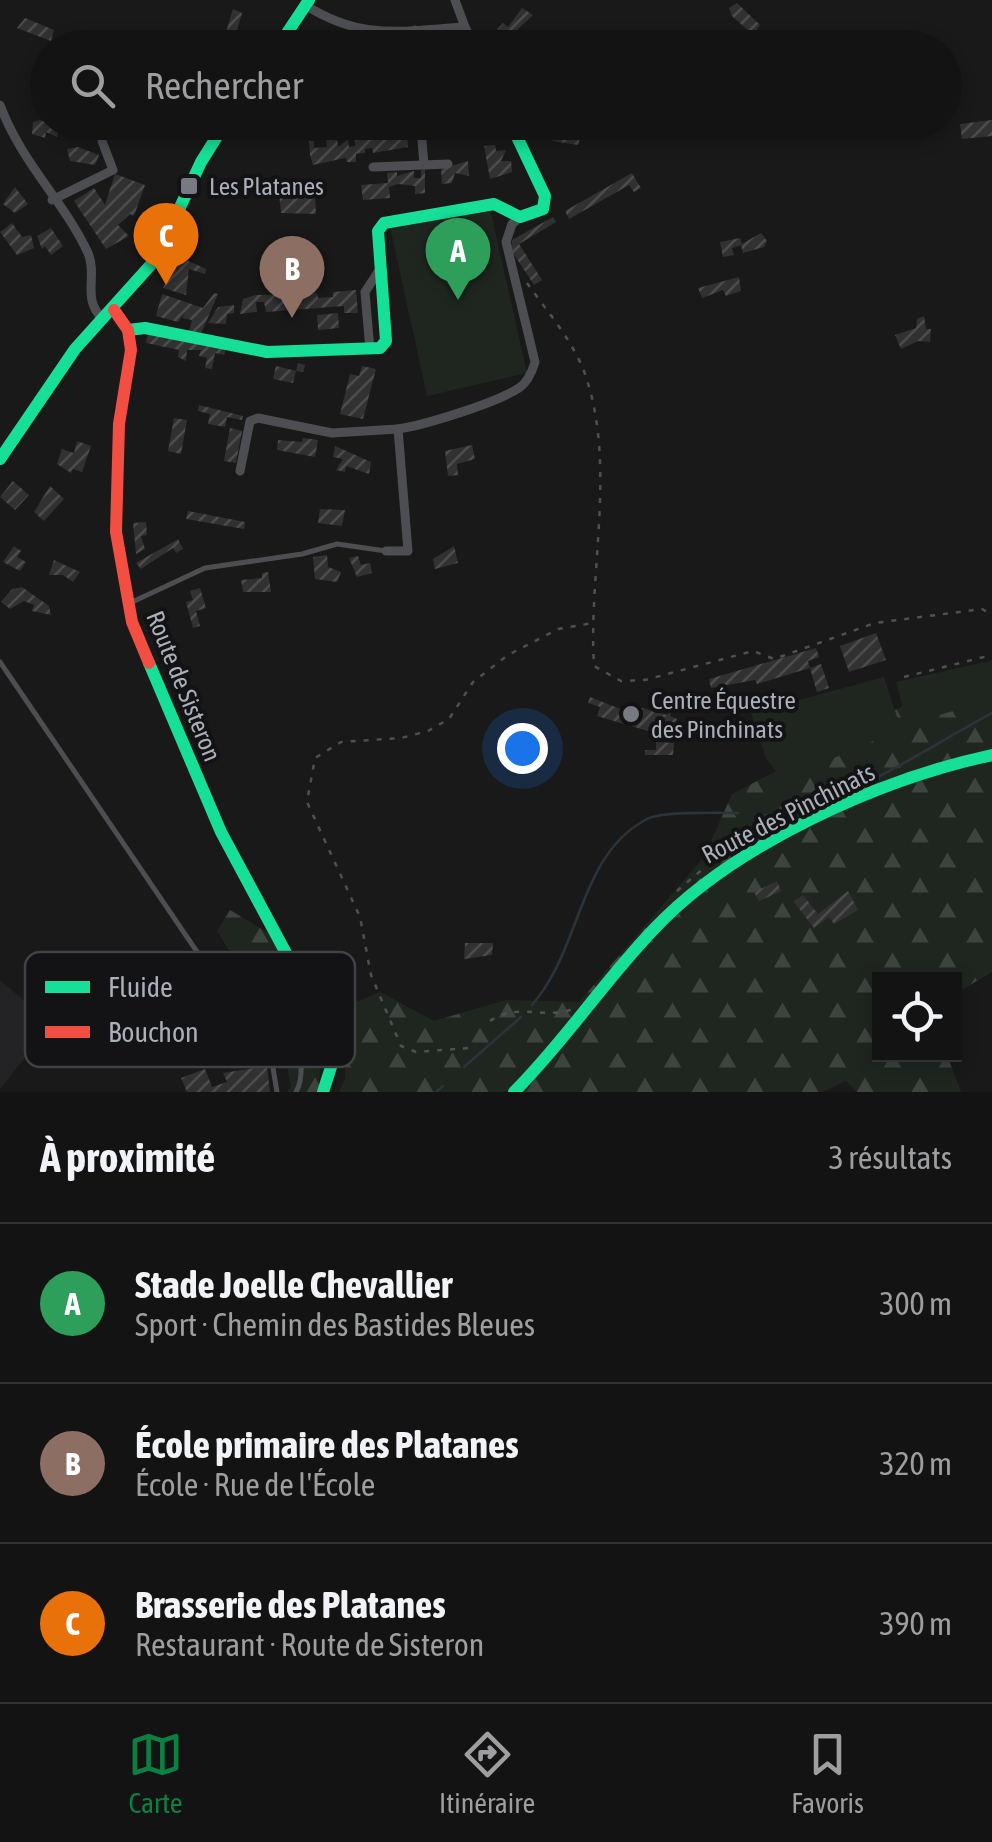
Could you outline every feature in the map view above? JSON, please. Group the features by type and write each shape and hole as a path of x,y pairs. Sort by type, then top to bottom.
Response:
{"main road":[{"path":"289,30 307,3"},
{"path":"0,459 74,349 156,259 215,140"},
{"path":"108,315 128,330 145,328 267,352 370,350 386,344 378,230 384,222 494,204 520,217 543,209 545,196 518,140"},
{"name":"Route de Sisteron","path":"128,330 130,371 119,424 116,484 116,532 128,604 150,672 197,780 288,952"},
{"name":"Route des Pinchinats","path":"514,1092 574,1028 657,925 704,882 878,790 943,765 992,754"},
{"name":"Route de Sisteron","path":"323,1092 332,1067"}],"street":[{"path":"455,0 466,30"},
{"path":"307,3 350,30 465,27"},
{"path":"0,105 11,136 88,254 92,307 108,315"},
{"path":"422,140 424,165"},
{"path":"52,200 113,170 102,141"},
{"path":"373,167 448,164"},
{"path":"240,470 250,421 258,418 332,433 398,430 519,388 532,373 535,362 506,242 512,224 520,217"},
{"path":"370,350 365,292 380,268"},
{"path":"386,550 408,551 398,430"}],"lane":[{"path":"128,604 204,568 302,554 337,544 386,550"},
{"path":"0,662 197,952"},
{"path":"273,1067 277,1092"},
{"path":"296,1092 303,1076 301,1067"}],"path":[{"path":"510,259 576,357 591,400 598,438 594,666 621,681 645,680 753,651 774,658 875,623 982,609 992,615"},
{"path":"468,1048 416,1052 401,1046 371,975 360,917 306,802 313,765 324,751 341,742 414,736 440,726 474,682 508,655 558,629 593,623"},
{"path":"904,677 991,656"},
{"path":"668,902 693,875 746,844"},
{"path":"490,1021 512,1010 546,1015 576,1008"}],"shaded area":[{"path":"0,980 25,1001 25,1058 0,1089"}],"green space":[{"path":"490,208 527,373 427,396 390,227"},
{"path":"992,660 992,972 962,990 962,972 872,972 872,1062 950,1062 961,1092 857,1092 846,1081 822,1092 339,1092 345,1067 355,1067 355,1002 380,992 434,1021 506,1000 579,1002 704,857 732,794"},
{"path":"984,662 992,670 992,700 907,724 896,682"},
{"path":"884,677 901,729 783,780 766,759 751,713"},
{"path":"230,910 270,934 279,952 230,952 217,931"},
{"path":"287,1067 320,1067 319,1092 287,1092 291,1086"}],"building":[{"path":"737,3 760,25 756,30 747,30 729,8"},
{"path":"522,8 533,15 518,30 497,29 503,23 508,27"},
{"path":"233,9 242,13 237,30 227,30"},
{"path":"25,18 54,30 30,33 17,28"},
{"path":"992,120 992,136 962,139 962,124"},
{"path":"326,140 337,140 338,147 348,140 349,147 355,146 355,140 408,140 408,147 373,153 372,148 365,149 365,153 356,154 356,162 347,162 344,154 345,158 313,165 309,141 314,141 314,148 327,147"},
{"path":"552,140 580,140 578,145"},
{"path":"495,145 496,151 506,150 501,161 511,161 512,172 490,179 484,146"},
{"path":"78,147 99,155 95,165 70,161 67,149"},
{"path":"468,161 469,176 455,173 452,183 442,184 441,169"},
{"path":"421,170 425,170 425,193 415,194 415,186 398,184 389,187 390,198 363,200 361,185 388,183 387,173 397,172 397,176 414,171 414,178 421,178"},
{"path":"632,173 641,188 634,192 629,185 569,219 565,211"},
{"path":"115,174 145,185 134,216 130,214 118,225 129,236 106,249 74,201 94,188 105,205"},
{"path":"15,187 28,204 15,213 3,204"},
{"path":"287,192 288,198 315,196 316,214 281,213 279,193"},
{"path":"553,217 556,222 519,244 542,280 534,285 511,250 512,240"},
{"path":"12,223 22,237 31,235 34,248 17,255 0,232"},
{"path":"51,228 63,246 51,255 45,246 42,249 37,236"},
{"path":"761,233 767,241 764,247 743,253 741,245 732,248 734,255 723,257 720,242 740,238 742,244"},
{"path":"178,256 206,269 205,274 189,269 186,295 163,288"},
{"path":"739,277 741,291 726,296 723,290 702,298 698,288"},
{"path":"356,290 358,313 344,313 344,306 266,312 264,302 256,302 257,312 240,314 243,299 256,295 317,293 318,298"},
{"path":"214,293 218,294 200,336 188,334 192,320 182,318 184,313 178,322 156,316 162,294 203,308"},
{"path":"234,305 234,313 227,314 226,324 208,323 218,307"},
{"path":"338,313 339,328 318,330 317,315"},
{"path":"924,316 926,329 931,329 930,342 918,341 901,349 895,335 916,328 917,319"},
{"path":"148,333 226,349 224,355 215,353 212,369 205,368 207,358 199,356 201,350 187,350 186,361 178,357 179,350 146,343"},
{"path":"276,366 296,371 293,383 273,379"},
{"path":"362,366 376,369 363,419 340,414 350,374 359,376"},
{"path":"199,405 243,416 242,420 227,417 225,427 208,424 210,414 198,411"},
{"path":"174,418 187,420 181,454 168,451"},
{"path":"230,428 242,431 236,463 224,461"},
{"path":"303,438 318,440 315,457 277,450 278,440 302,442"},
{"path":"77,441 91,446 82,472 73,469 71,473 57,464 62,449 74,453"},
{"path":"472,445 475,459 457,464 458,475 448,476 445,451"},
{"path":"335,446 371,462 369,474 346,466 345,472 336,470 343,459 333,457"},
{"path":"13,481 29,495 15,510 0,497"},
{"path":"50,486 64,499 44,521 34,512"},
{"path":"320,509 345,510 342,526 318,523"},
{"path":"188,511 245,522 244,529 186,519"},
{"path":"146,522 147,535 141,536 145,549 136,554 133,523"},
{"path":"178,539 183,549 176,553 173,548 141,569 136,563"},
{"path":"14,546 21,551 17,557 26,562 20,571 3,562"},
{"path":"454,546 458,563 435,569 433,559"},
{"path":"327,555 328,567 341,572 337,582 315,579 313,557"},
{"path":"358,556 361,565 370,563 372,573 357,577 349,558"},
{"path":"54,560 80,572 73,582 63,575 49,575"},
{"path":"268,572 271,592 243,592 241,580 262,578 262,573"},
{"path":"22,587 49,606 51,615 32,611 34,605 24,601 10,609 1,602 12,589"},
{"path":"200,588 206,608 196,611 200,626 193,628 186,602 193,600 190,591"},
{"path":"876,633 886,660 849,672 840,646"},
{"path":"816,648 819,657 808,661 810,668 757,684 755,680 711,688 709,679"},
{"path":"821,664 829,688 817,692 810,668"},
{"name":"Centre Équestre des Pinchinats","path":"590,697 623,710 639,707 667,715 672,709 670,716 677,719 673,731 648,731 597,716 600,707 588,703"},
{"path":"656,742 674,743 673,755 645,755 645,750 656,750"},
{"path":"777,881 781,891 759,901 754,892"},
{"path":"848,891 858,910 834,924 829,917 814,928 794,902 803,895 818,914"},
{"path":"465,943 493,943 492,955 464,959"},
{"path":"267,1067 270,1092 187,1092 181,1078 205,1069 212,1087 227,1082 223,1073"}],"waterway":[{"path":"755,815 783,813 845,793 992,713"},
{"path":"532,1005 561,957 593,879 624,835 654,816 738,813"},
{"path":"464,1067 521,1017"},
{"path":"436,1092 443,1086"}],"traffic: fast":[{"path":"289,30 309,0"},
{"path":"0,459 75,349 156,259 215,140"},
{"path":"128,330 145,328 267,352 380,348 386,341 378,231 384,223 494,204 520,217 543,209 545,196 519,140"},
{"path":"149,663 221,832 285,952"},
{"path":"514,1092 654,929 725,869 811,819 857,798 903,780 992,755"},
{"path":"323,1092 331,1067"}],"traffic: jam":[{"path":"114,310 128,330 131,350 119,424 116,532 132,622 149,663"}],"place":[{"name":"Les Platanes","path":"189,186"},
{"name":"Brasserie des Platanes","path":"166,285"},
{"name":"Stade Joelle Chevallier","path":"458,300"},
{"name":"École primaire des Platanes","path":"292,318"},
{"name":"Centre Équestre des Pinchinats","path":"631,714"}]}
